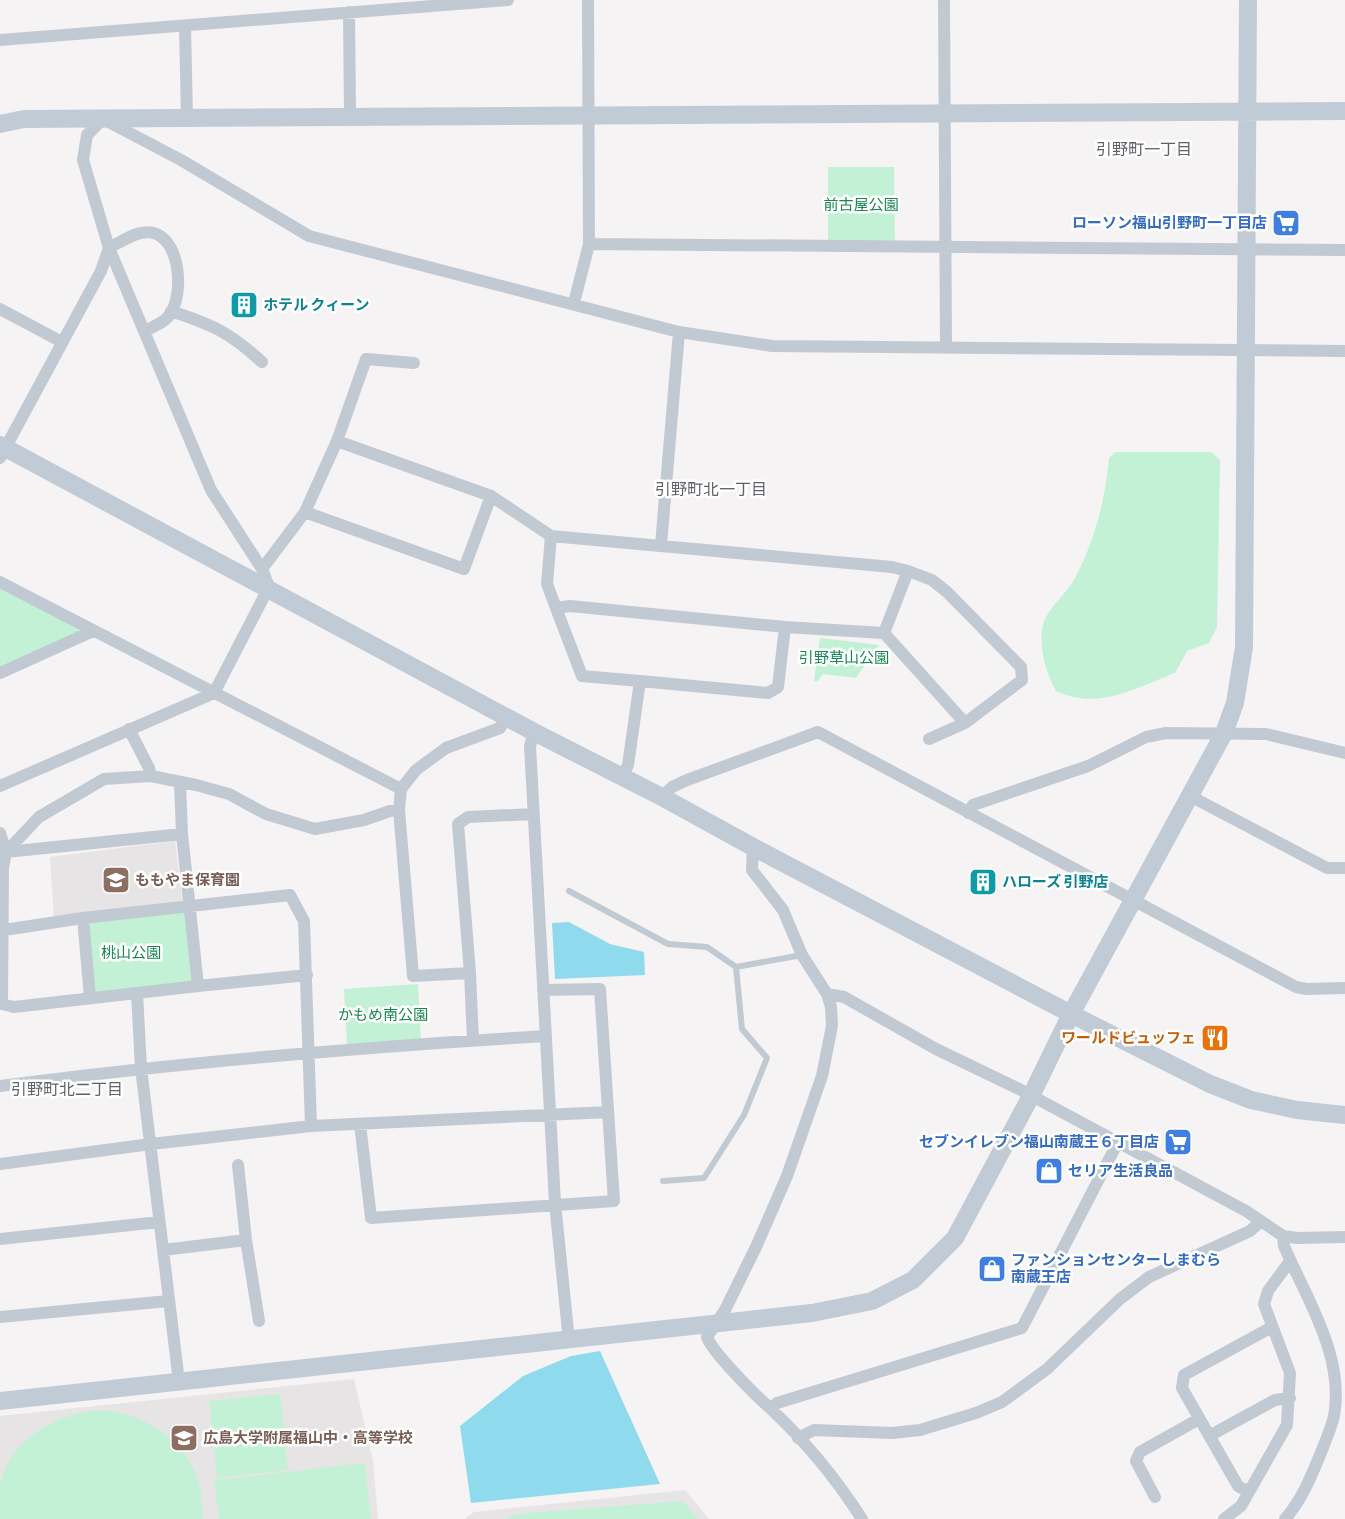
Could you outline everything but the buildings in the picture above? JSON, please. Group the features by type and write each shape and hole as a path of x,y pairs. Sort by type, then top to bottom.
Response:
{"street":[{"path":"0,40 508,0"},
{"path":"574,303 589,244 588,0"},
{"path":"944,0 946,346"},
{"path":"0,1401 812,1313 872,1301 913,1280 955,1238 1071,1014 1224,733 1235,703 1244,647 1248,250 1248,0"},
{"path":"349,12 350,118"},
{"path":"185,26 187,118"},
{"path":"0,124 24,119 1345,111"},
{"path":"0,786 214,693 269,588 262,569 211,490 109,248 84,160 86,135 103,119"},
{"path":"103,119 181,160 309,236 574,303 679,332 772,346 946,346 1345,351"},
{"path":"145,331 168,317 178,286 171,244 159,234 142,232 109,248 101,272 2,450 269,588 534,732 662,797 753,847 1071,1014 1210,1084 1251,1100 1297,1110 1345,1114"},
{"path":"589,244 1345,250"},
{"path":"0,309 62,342"},
{"path":"171,311 206,322 234,337 262,362"},
{"path":"661,545 679,332"},
{"path":"262,569 305,512 337,441 366,360 414,363"},
{"path":"337,441 491,496 552,536 892,567 932,580 947,592 1021,667 1022,680 965,723 929,739"},
{"path":"305,512 464,569 491,496"},
{"path":"552,536 547,584 582,676 768,693 778,687 785,627"},
{"path":"884,633 908,571"},
{"path":"0,582 401,789"},
{"path":"556,608 570,606 785,627 884,633 965,723"},
{"path":"0,673 93,631"},
{"path":"622,777 628,765 640,682"},
{"path":"470,973 413,976 399,810 401,789 416,770 446,748 500,728 507,717"},
{"path":"129,729 149,768 151,776"},
{"path":"534,732 530,746 545,1036 555,1203 569,1340"},
{"path":"662,797 672,787 687,780 818,732 1296,987 1306,989 1345,988"},
{"path":"968,812 973,805 1088,766 1146,737 1166,733 1266,734 1345,753"},
{"path":"307,975 14,1007 1,1005 4,930 2,868 6,852 40,817 104,779 151,776 180,782 229,794 266,814 315,829 364,820 390,811 399,810"},
{"path":"180,782 182,834 198,986"},
{"path":"1190,796 1327,868 1345,868"},
{"path":"473,1040 470,973 458,824 468,817 533,814"},
{"path":"0,832 6,852"},
{"path":"6,852 182,834"},
{"path":"753,847 752,870 783,910 802,954 827,994 831,1007 832,1026 822,1076 787,1176 756,1247 725,1310 707,1337 708,1341 798,1438 850,1500 862,1519"},
{"path":"4,930 84,918 290,896 304,921 311,1126"},
{"path":"84,918 90,998"},
{"path":"360,1124 371,1218 555,1203 614,1201 600,990 543,990"},
{"path":"137,993 141,1068 179,1382"},
{"path":"827,994 844,997 936,1049 1118,1142 1262,1221 1283,1236 1297,1238 1345,1237"},
{"path":"0,1086 141,1068 308,1052 545,1036"},
{"path":"0,1164 151,1144 311,1126 550,1113 608,1112"},
{"path":"771,1409 777,1403 1022,1328 1118,1142"},
{"path":"238,1165 246,1240 259,1322"},
{"path":"798,1438 814,1430 892,1433 920,1430 976,1413 1002,1402 1047,1369 1120,1299 1149,1276 1250,1230 1262,1221"},
{"path":"0,1239 160,1222"},
{"path":"1283,1236 1284,1246 1290,1261 1327,1340 1333,1361 1336,1387 1334,1414 1330,1429 1306,1488 1285,1519"},
{"path":"163,1250 246,1240"},
{"path":"1224,1519 1241,1506 1257,1481 1287,1425 1290,1373 1264,1304 1268,1291 1290,1261"},
{"path":"0,1317 168,1301"},
{"path":"1249,1492 1238,1486 1182,1388 1184,1375 1272,1327"},
{"path":"1209,1436 1275,1400 1290,1398"},
{"path":"1155,1497 1136,1460 1140,1452 1199,1419"}],"lane":[{"path":"569,891 668,944 707,947 736,967 802,954"},
{"path":"663,1180 704,1178 744,1115 768,1058 742,1029 736,967"}],"shaded area":[{"name":"ももやま保育園","path":"175,841 183,904 54,918 50,857"},
{"name":"広島大学附属福山中・高等学校","path":"354,1379 373,1461 378,1519 0,1519 0,1416"},
{"path":"685,1490 709,1519 464,1519 474,1512"}],"green space":[{"name":"前古屋公園","path":"828,167 894,167 895,244 828,244"},
{"path":"1116,452 1211,452 1220,460 1217,627 1209,643 1187,651 1175,673 1117,695 1087,699 1072,697 1056,691 1049,676 1042,650 1043,625 1045,619 1071,584 1082,564 1102,505 1109,458"},
{"path":"0,585 87,631 0,670"},
{"name":"引野草山公園","path":"820,638 879,645 856,678 823,674 818,681 814,681"},
{"name":"桃山公園","path":"189,907 196,985 92,997 85,919"},
{"name":"かもめ南公園","path":"418,984 421,1041 347,1046 344,989"},
{"path":"280,1394 288,1470 217,1478 209,1401"},
{"path":"103,1410 136,1418 151,1425 177,1444 195,1472 201,1492 203,1519 0,1519 0,1488 5,1471 13,1455 24,1442 38,1431 69,1416"},
{"path":"365,1463 371,1519 219,1519 214,1480"},
{"path":"683,1501 698,1519 506,1519 517,1514"}],"water":[{"path":"569,922 610,944 644,952 645,975 555,979 552,923"},
{"path":"600,1351 660,1484 471,1503 460,1426 523,1376 571,1356"}],"place":[{"name":"ローソン福山引野町一丁目店","path":"1286,223"},
{"name":"ホテル クィーン","path":"244,305"},
{"name":"ももやま保育園","path":"116,880"},
{"name":"ハローズ 引野店","path":"983,882"},
{"name":"ワールドビュッフェ","path":"1215,1038"},
{"name":"セブンイレブン福山南蔵王６丁目店","path":"1178,1142"},
{"name":"セリア生活良品","path":"1049,1171"},
{"name":"ファンションセンターしまむら 南蔵王店","path":"992,1269"},
{"name":"広島大学附属福山中・高等学校","path":"184,1438"}],"district":[{"name":"引野町一丁目","path":"1144,150"},
{"name":"引野町北一丁目","path":"711,490"},
{"name":"引野町北二丁目","path":"67,1090"}]}
